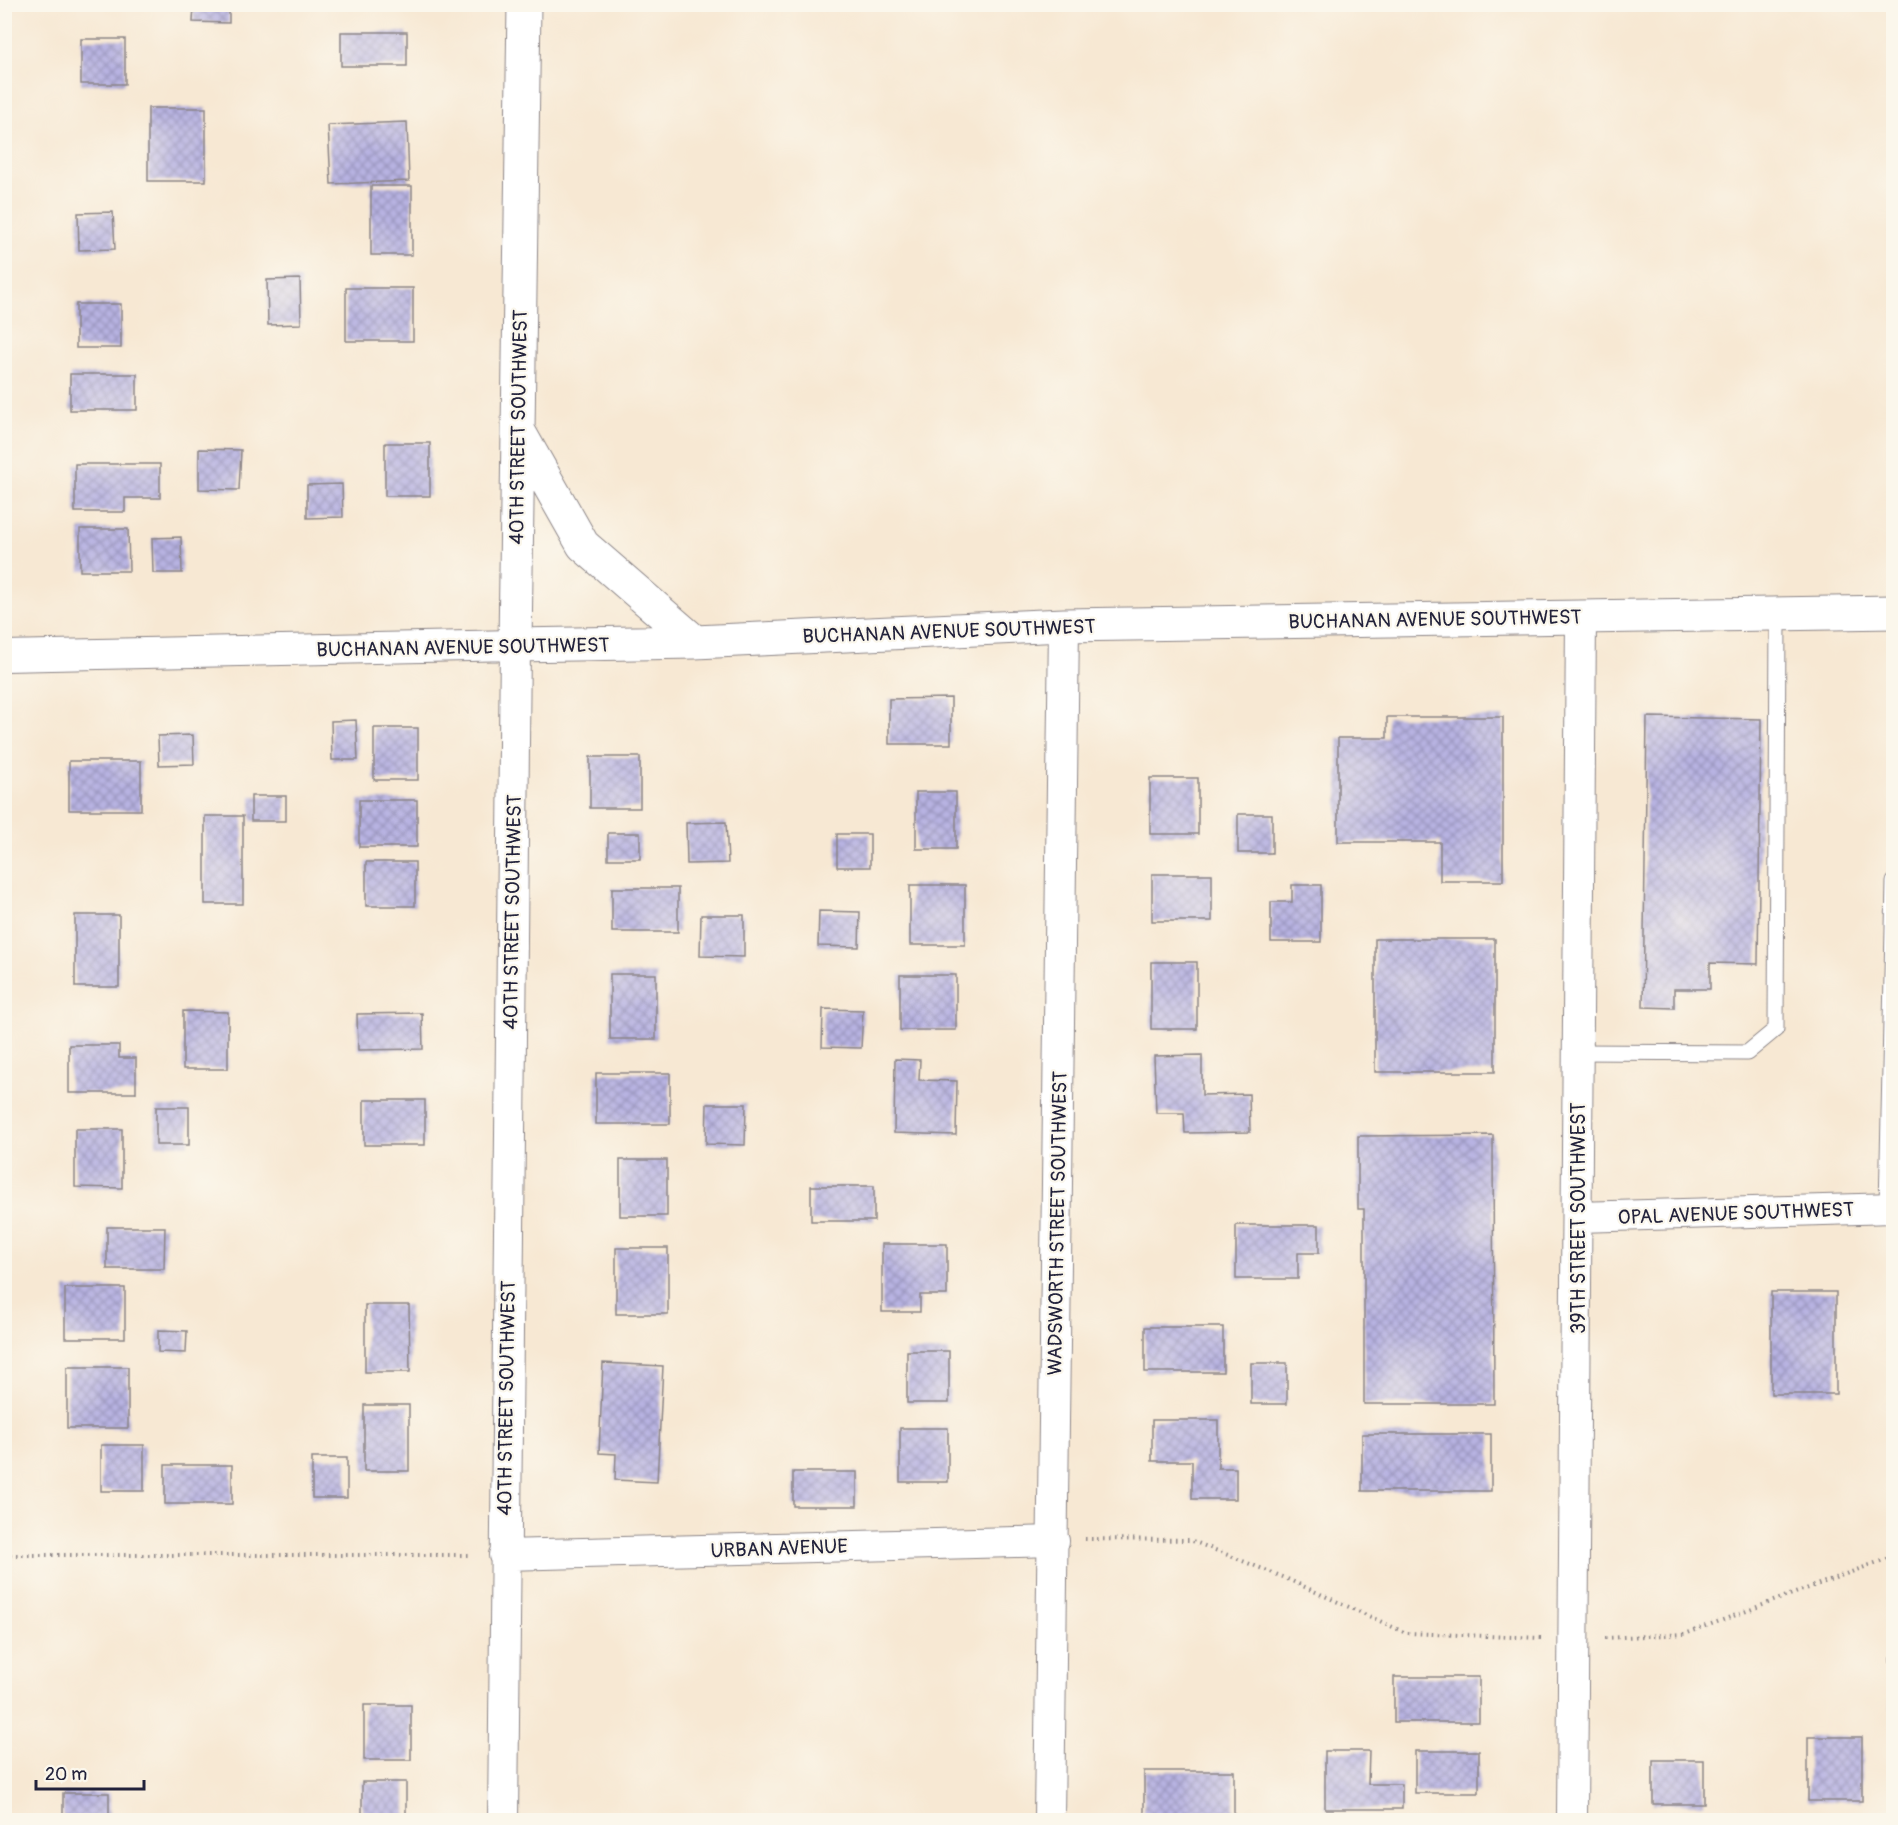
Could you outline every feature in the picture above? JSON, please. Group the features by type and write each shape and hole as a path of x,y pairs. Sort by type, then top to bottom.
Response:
{"street":[{"name":"40TH STREET SOUTHWEST","path":"504,1821 504,1555 524,4"},
{"path":"518,430 583,545 695,642"},
{"name":"BUCHANAN AVENUE SOUTHWEST","path":"4,656 695,642 1064,625 1893,612"},
{"name":"39TH STREET SOUTHWEST","path":"1572,1821 1581,616"},
{"name":"WADSWORTH STREET SOUTHWEST","path":"1049,1821 1064,625"},
{"name":"OPAL AVENUE SOUTHWEST","path":"1578,1217 1890,1208"},
{"name":"URBAN AVENUE","path":"504,1555 1054,1541"}],"lane":[{"path":"1579,1052 1747,1053 1776,1029 1778,615"},
{"path":"1890,1208 1893,882"}],"path":[{"path":"1054,1541 1102,1538 1190,1540 1283,1577 1406,1634 1574,1639 1685,1634 1893,1556"},
{"path":"4,1555 504,1555"}],"building":[{"path":"194,4 229,4 229,23 193,22"},
{"path":"341,32 407,32 407,66 341,66"},
{"path":"81,39 125,39 125,84 81,84"},
{"path":"148,108 206,108 206,181 148,181"},
{"path":"407,122 409,181 331,184 328,125"},
{"path":"371,186 412,186 412,255 371,255"},
{"path":"113,212 115,249 79,250 78,213"},
{"path":"300,279 301,324 268,325 267,280"},
{"path":"346,288 413,288 413,341 346,341"},
{"path":"76,304 121,304 121,348 76,348"},
{"path":"70,374 137,374 137,410 70,410"},
{"path":"385,443 430,443 430,496 385,496"},
{"path":"199,449 241,450 239,490 199,489"},
{"path":"75,464 160,464 160,498 125,498 125,512 75,512"},
{"path":"342,484 343,517 307,518 307,485"},
{"path":"80,529 128,529 129,571 80,571"},
{"path":"181,537 182,573 153,573 152,538"},
{"path":"951,698 951,744 889,744 889,699"},
{"path":"1387,717 1503,717 1503,881 1440,881 1440,842 1338,842 1338,738 1387,738"},
{"path":"1647,717 1761,719 1758,964 1710,963 1710,989 1674,989 1674,1008 1643,1007"},
{"path":"356,720 358,760 332,760 331,721"},
{"path":"374,728 418,728 418,780 374,780"},
{"path":"193,735 194,764 159,765 158,736"},
{"path":"590,757 640,757 640,808 590,808"},
{"path":"69,761 141,761 141,810 69,810"},
{"path":"1150,778 1198,778 1198,834 1150,834"},
{"path":"916,792 956,792 956,849 916,849"},
{"path":"251,796 286,796 286,821 251,821"},
{"path":"359,800 417,800 417,847 359,847"},
{"path":"1238,814 1272,814 1272,853 1238,853"},
{"path":"205,816 243,816 243,904 205,904"},
{"path":"726,822 728,863 687,864 686,823"},
{"path":"608,833 640,833 640,859 608,859"},
{"path":"837,834 870,834 870,867 837,867"},
{"path":"366,862 415,862 415,906 366,906"},
{"path":"1152,874 1212,874 1212,921 1152,921"},
{"path":"910,885 965,885 965,945 910,945"},
{"path":"1292,885 1321,885 1321,942 1271,942 1271,902 1292,902"},
{"path":"612,888 678,888 678,932 612,932"},
{"path":"819,911 860,912 859,947 818,946"},
{"path":"75,915 119,915 119,987 75,987"},
{"path":"701,915 744,915 744,957 700,956"},
{"path":"1375,939 1495,939 1495,1072 1375,1072"},
{"path":"1151,962 1197,962 1197,1029 1151,1029"},
{"path":"610,974 656,974 656,1039 610,1039"},
{"path":"900,975 956,975 956,1030 900,1030"},
{"path":"823,1009 863,1010 861,1048 822,1047"},
{"path":"183,1011 228,1012 228,1069 183,1069"},
{"path":"422,1013 423,1049 358,1050 357,1014"},
{"path":"69,1045 119,1045 119,1058 136,1058 136,1093 69,1093"},
{"path":"1202,1055 1202,1095 1249,1094 1250,1132 1185,1133 1184,1113 1156,1113 1154,1056"},
{"path":"895,1059 920,1060 919,1080 957,1081 956,1135 894,1133"},
{"path":"596,1073 670,1073 670,1124 596,1124"},
{"path":"364,1100 425,1100 425,1145 364,1145"},
{"path":"707,1104 746,1104 745,1145 706,1144"},
{"path":"156,1107 189,1107 189,1145 156,1145"},
{"path":"75,1129 122,1129 122,1188 75,1187"},
{"path":"1493,1135 1494,1404 1364,1404 1364,1209 1358,1209 1358,1136"},
{"path":"620,1160 667,1160 667,1216 620,1216"},
{"path":"811,1186 874,1186 874,1221 811,1221"},
{"path":"1236,1225 1319,1225 1319,1253 1298,1253 1298,1279 1236,1279"},
{"path":"107,1227 165,1227 164,1269 107,1269"},
{"path":"882,1244 947,1244 947,1295 920,1295 920,1312 882,1312"},
{"path":"616,1248 668,1248 668,1314 616,1314"},
{"path":"65,1288 125,1288 125,1338 65,1338"},
{"path":"1771,1292 1836,1292 1836,1394 1771,1394"},
{"path":"365,1305 409,1305 410,1372 365,1372"},
{"path":"1145,1327 1223,1327 1223,1372 1145,1372"},
{"path":"158,1330 187,1331 186,1353 158,1352"},
{"path":"907,1351 949,1351 949,1403 907,1403"},
{"path":"603,1363 663,1366 657,1482 615,1480 616,1454 599,1453"},
{"path":"1251,1363 1287,1363 1287,1404 1251,1404"},
{"path":"67,1367 128,1367 128,1428 67,1428"},
{"path":"364,1405 409,1405 409,1471 364,1471"},
{"path":"1152,1420 1218,1420 1218,1468 1236,1468 1236,1499 1192,1499 1192,1461 1152,1461"},
{"path":"900,1428 948,1428 948,1482 900,1482"},
{"path":"1362,1434 1491,1434 1491,1491 1362,1491"},
{"path":"101,1445 144,1445 144,1491 101,1491"},
{"path":"312,1458 347,1458 347,1498 312,1498"},
{"path":"165,1465 232,1465 232,1504 165,1504"},
{"path":"793,1472 857,1472 857,1506 793,1506"},
{"path":"1890,1658 1894,1658 1894,1708 1890,1708"},
{"path":"1394,1677 1479,1677 1479,1722 1394,1722"},
{"path":"364,1705 411,1705 411,1760 364,1760"},
{"path":"1808,1737 1862,1737 1862,1801 1808,1801"},
{"path":"1325,1751 1369,1751 1368,1784 1402,1784 1402,1809 1325,1809"},
{"path":"1415,1751 1479,1751 1479,1793 1415,1793"},
{"path":"1653,1760 1704,1760 1704,1804 1653,1804"},
{"path":"1144,1771 1234,1771 1234,1820 1144,1820"},
{"path":"362,1782 406,1782 406,1820 362,1820"},
{"path":"63,1793 109,1793 109,1820 63,1820"}]}
